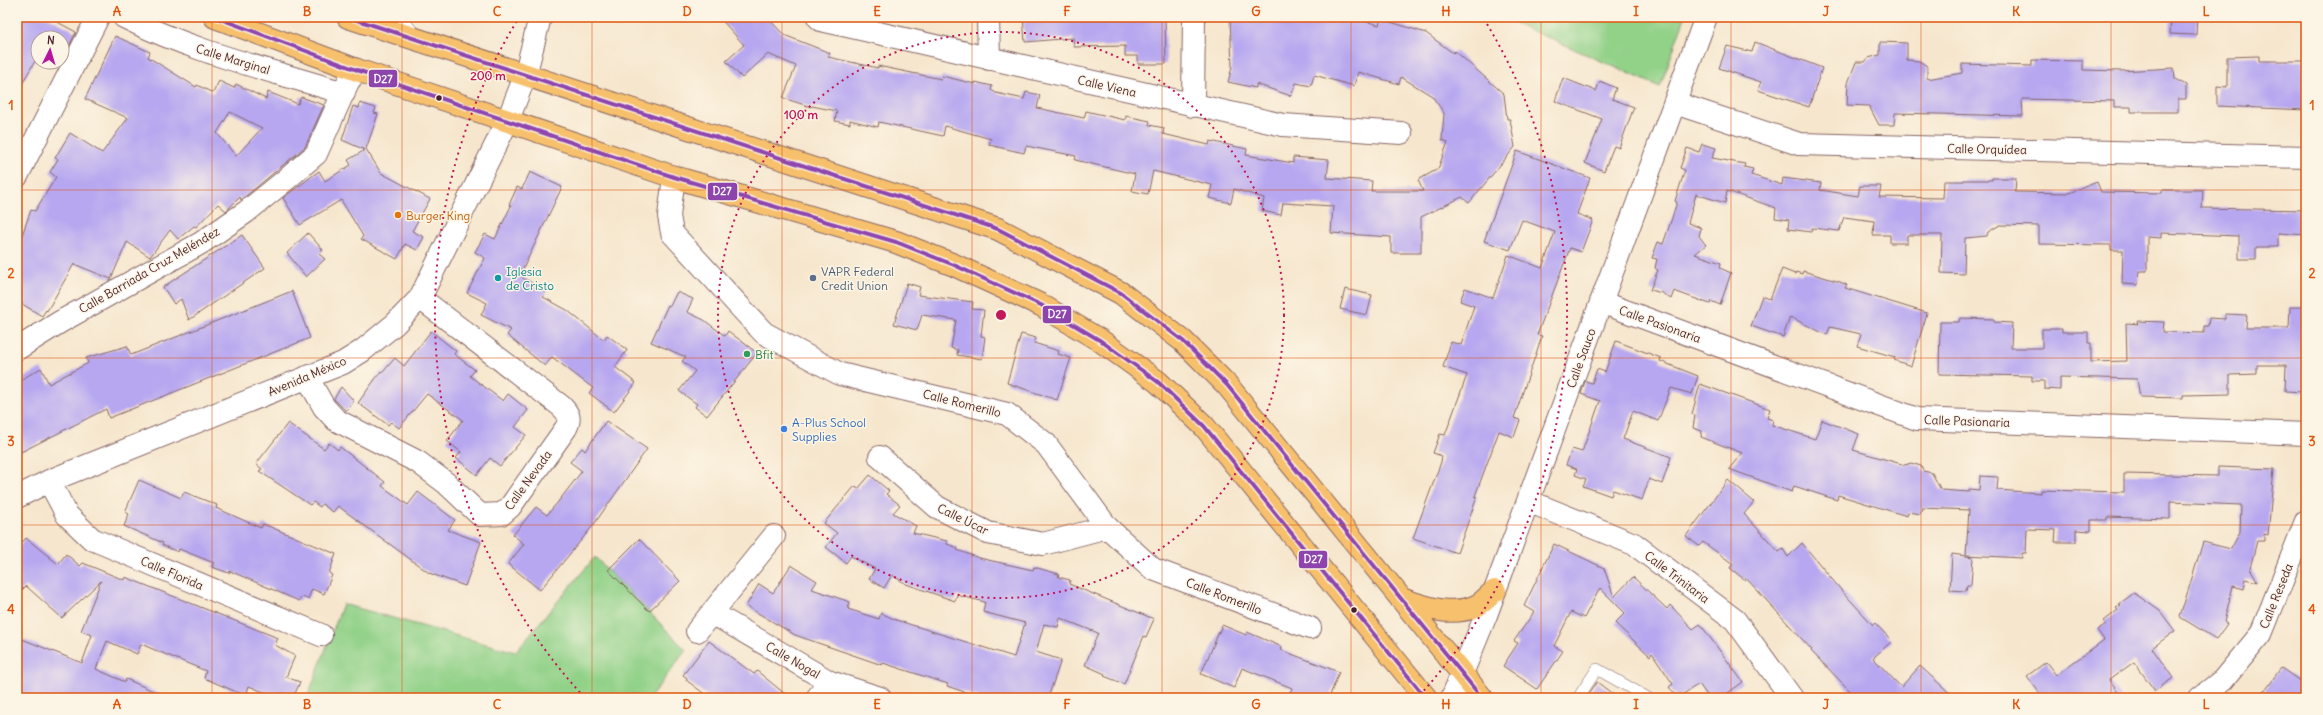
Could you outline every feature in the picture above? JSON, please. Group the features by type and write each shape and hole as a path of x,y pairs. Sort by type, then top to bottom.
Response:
{"main road":[{"path":"215,17 357,70 674,177 896,242 954,265 1041,305 1101,341 1158,382 1204,426 1426,698"},
{"path":"348,17 420,42 998,229 1121,293 1183,341 1227,385 1482,698"},
{"path":"1401,599 1431,609 1456,611 1476,606 1495,591"},
{"path":"1406,673 1412,698"}],"street":[{"path":"17,176 98,17"},
{"name":"Calle Marginal","path":"124,17 149,30 202,50 344,93"},
{"name":"Avenida México","path":"17,497 49,481 343,363 362,351 395,324 420,298 508,120 525,76 540,17"},
{"name":"Calle Viena","path":"818,17 821,20 1193,106 1283,125 1401,133"},
{"path":"988,17 989,59"},
{"path":"1193,106 1194,17"},
{"name":"Calle Sauco","path":"1452,698 1495,591 1706,17"},
{"name":"Calle Barriada Cruz Meléndez","path":"17,349 60,322 201,243 246,212 316,154 348,82 357,70"},
{"name":"Calle Orquídea","path":"1675,103 1799,144 2306,157"},
{"name":"Calle Romerillo","path":"674,177 669,216 672,233 764,333 840,374 1007,414 1046,444 1107,527 1153,569 1310,628"},
{"name":"Calle Nevada","path":"307,377 324,407 336,420 418,462 446,483 480,515 502,514 510,507 566,428 570,421 568,413 561,406 420,298"},
{"name":"Calle Pasionaria","path":"1601,302 1917,419 2306,434"},
{"name":"Calle Úcar","path":"880,457 937,508 988,533 1043,544 1107,527"},
{"name":"Calle Florida","path":"49,481 67,515 92,539 320,634"},
{"name":"Calle Trinitaria","path":"1528,501 1634,544 1735,620 1792,698"},
{"name":"Calle Reseda","path":"2200,698 2223,680 2261,634 2306,520"},
{"path":"697,631 774,536"},
{"name":"Calle Nogal","path":"712,613 823,690 880,698"}],"lane":[{"path":"401,17 420,42"},
{"path":"1578,698 1597,669 1648,698"}],"green space":[{"path":"1501,17 1685,17 1660,87"},
{"path":"595,557 686,650 650,698 307,698 343,604 515,652"}],"building":[{"path":"17,17 48,17 76,32 70,45 70,30 30,30 30,70 17,92"},
{"path":"719,17 767,17 784,35 830,53 828,57 878,68 878,66 941,79 942,76 975,84 975,82 992,86 991,90 996,93 1024,99 1026,92 1040,95 1037,108 1084,118 1086,111 1125,120 1126,116 1150,121 1149,125 1164,128 1163,134 1209,145 1210,141 1247,149 1246,155 1293,163 1293,157 1329,160 1327,178 1372,181 1371,191 1423,191 1418,180 1438,169 1448,142 1442,140 1444,113 1432,96 1401,77 1399,84 1358,72 1354,86 1314,75 1311,86 1296,83 1291,96 1256,84 1256,88 1228,82 1232,67 1230,17 1351,17 1379,25 1381,19 1426,33 1453,53 1455,51 1504,94 1507,119 1510,119 1515,147 1469,203 1462,197 1421,217 1421,253 1391,253 1391,237 1331,233 1333,206 1283,203 1281,215 1262,211 1264,198 1234,189 1231,203 1209,198 1212,185 1153,171 1148,194 1132,191 1135,174 1075,160 1076,156 1026,146 1024,153 989,145 991,139 945,126 943,136 879,122 878,127 850,120 850,124 835,121 837,111 811,107 783,98 796,66 768,54 742,78 726,61 744,45"},
{"path":"1023,17 1165,17 1166,64 1138,64 1138,56 1125,56 1125,46 1074,47 1073,38 1025,42"},
{"path":"2171,17 2197,17 2196,35 2170,34"},
{"path":"115,36 150,52 148,57 196,87 197,85 213,93 219,81 234,88 236,84 266,99 268,92 298,104 301,97 324,105 305,147 241,200 240,197 226,211 218,204 196,227 194,226 178,239 170,230 150,257 127,242 111,279 74,264 47,311 46,310 42,316 17,301 17,249 31,210 35,211 56,177 50,172 58,159 55,158 70,133 102,153 128,118 85,99","holes":["230,112 262,128 236,156 217,133"]},
{"path":"1755,42 1822,68 1809,107 1758,90 1761,82 1719,68 1727,46 1752,52"},
{"path":"1880,42 1907,43 1907,60 1919,61 1927,66 1927,79 1962,73 1962,64 2032,66 2032,60 2083,61 2083,70 2120,71 2174,68 2175,79 2186,85 2186,99 2178,99 2178,112 2131,112 2131,107 2114,107 2114,101 2022,99 2023,116 1895,113 1894,125 1879,125 1869,106 1847,105 1848,83 1856,62 1865,62 1868,58 1880,55"},
{"path":"2259,56 2259,61 2306,61 2306,110 2217,106 2217,86 2227,87 2227,57"},
{"path":"1563,78 1596,91 1600,81 1616,88 1612,99 1634,107 1619,148 1614,146 1604,171 1585,163 1602,119 1555,101"},
{"path":"360,103 376,108 374,113 378,114 366,149 381,173 430,199 412,231 424,237 417,250 405,244 397,259 361,239 363,236 341,200 300,225 283,198 319,171 325,181 351,165 348,160 365,150 342,140 353,106 359,108"},
{"path":"1702,144 1716,148 1712,158 1745,164 1744,167 1753,169 1751,175 1782,185 1783,178 1821,183 1820,190 1858,196 1860,186 1881,186 1879,197 1943,198 1944,181 1992,180 1992,178 2016,178 2015,192 2069,193 2097,182 2101,192 2162,193 2162,190 2203,190 2202,208 2306,210 2306,235 2278,233 2278,247 2256,247 2256,259 2239,259 2239,236 2161,233 2161,238 2147,237 2147,271 2139,271 2138,285 2122,284 2123,250 2111,250 2111,245 2039,244 2039,226 2000,225 1988,232 1987,236 1965,238 1964,274 1941,273 1942,235 1907,235 1907,243 1890,243 1890,235 1873,235 1874,221 1844,217 1839,231 1812,228 1811,232 1788,229 1789,220 1775,218 1776,208 1727,191 1725,203 1696,194 1688,223 1701,228 1699,236 1706,245 1695,254 1721,263 1720,268 1731,273 1720,305 1711,301 1710,304 1674,291 1671,299 1662,293 1650,290 1658,270 1655,268 1657,259 1652,258 1658,242 1663,244 1672,218 1677,202 1675,201 1685,170 1680,168 1687,148 1699,152"},
{"path":"1517,151 1590,178 1577,214 1593,220 1581,252 1570,248 1537,335 1542,336 1514,418 1520,420 1514,437 1499,431 1475,496 1477,497 1457,553 1413,538 1441,462 1442,456 1433,453 1440,434 1445,435 1467,375 1443,367 1451,342 1461,345 1474,306 1460,301 1465,288 1493,298 1508,255 1542,268 1555,232 1522,220 1510,250 1484,241"},
{"path":"530,172 562,187 521,273 524,275 523,278 546,291 543,297 567,310 604,340 607,335 627,350 615,367 636,383 614,412 589,393 593,388 552,357 545,366 507,335 511,330 481,315 487,303 467,293 485,258 475,252 485,234 495,239 511,206 509,205 517,187 522,189"},
{"path":"308,233 323,250 319,254 325,259 306,277 287,253"},
{"path":"242,235 265,268 189,320 181,299 174,304 163,287"},
{"path":"1782,269 1795,274 1796,272 1802,274 1803,271 1840,282 1847,285 1845,288 1927,313 1911,366 1894,360 1895,357 1857,346 1861,334 1830,327 1827,335 1790,317 1783,337 1751,326 1762,296 1770,299"},
{"path":"907,283 920,287 918,295 973,302 972,309 984,310 981,336 985,337 982,359 957,355 958,350 951,348 956,320 922,315 917,330 894,324"},
{"path":"1345,289 1372,295 1367,315 1340,309"},
{"path":"292,291 310,338 109,418 106,409 17,454 17,382 41,368 49,384 88,363 86,358 127,346 131,355"},
{"path":"677,292 693,299 687,312 704,320 725,336 728,331 757,353 707,416 695,407 697,404 679,391 695,371 682,361 686,357 651,342 668,305 670,306"},
{"path":"2290,307 2306,307 2306,384 2304,384 2304,392 2285,391 2286,365 2257,365 2257,374 2230,375 2230,394 2183,395 2183,398 2140,397 2137,379 2060,377 2060,390 2044,389 2044,381 2032,381 2032,376 1939,374 1940,322 1959,322 1960,318 1994,319 1994,322 2012,323 2011,348 2042,348 2042,329 2062,329 2062,332 2088,332 2088,343 2091,343 2091,362 2127,361 2126,323 2138,324 2137,321 2164,322 2163,332 2204,333 2204,326 2208,326 2209,318 2225,319 2225,314 2247,315 2246,328 2289,328"},
{"path":"431,331 456,351 454,354 475,370 470,376 503,401 508,394 528,410 515,427 526,435 500,466 490,458 477,475 456,458 461,452 447,441 463,420 427,394 399,428 391,422 388,425 358,403 381,371 383,372 395,358 404,366"},
{"path":"1021,334 1036,338 1034,343 1059,351 1058,354 1071,358 1057,400 1007,383"},
{"path":"1616,341 1661,358 1660,361 1698,376 1692,394 1671,388 1658,421 1633,411 1623,439 1671,457 1662,484 1649,479 1642,500 1613,490 1611,496 1583,486 1586,479 1575,475 1577,469 1566,465 1572,449 1582,452 1600,401 1581,394 1585,381 1592,383 1597,369 1605,372"},
{"path":"1700,384 1770,409 1767,418 1773,420 1772,425 1815,439 1822,420 1859,434 1853,450 1905,465 1911,463 1921,466 1923,471 1932,473 1941,490 1969,492 1969,489 1979,490 1980,476 1998,477 1997,490 2041,493 2041,490 2124,492 2124,474 2218,476 2218,467 2274,469 2268,535 2264,534 2264,541 2257,541 2250,568 2258,582 2246,579 2244,589 2233,586 2224,622 2227,624 2216,639 2180,617 2203,542 2231,549 2240,532 2241,505 2170,502 2170,519 2107,517 2107,520 2091,520 2091,531 2076,530 2076,542 2055,542 2056,530 2027,529 2026,553 2022,553 2022,558 1966,555 1969,510 1922,508 1920,514 1908,512 1907,516 1838,495 1837,500 1794,486 1792,492 1729,469 1742,453 1701,437 1702,431 1693,428 1695,415 1692,414"},
{"path":"341,387 354,401 346,411 334,399"},
{"path":"606,421 647,449 592,527 540,590 508,564 524,544 513,535 536,507 547,515 558,502 582,471 570,462 582,448 585,451"},
{"path":"288,423 324,449 329,443 338,450 340,447 385,482 382,486 408,505 418,492 455,520 448,530 481,542 465,586 429,573 338,506 333,512 322,504 320,507 313,502 310,505 259,471 262,469 256,464"},
{"path":"870,475 889,491 886,494 900,505 893,513 916,526 913,533 947,541 947,544 958,548 957,550 979,558 1033,570 1034,567 1059,574 1058,577 1070,580 1069,584 1154,619 1146,637 1144,636 1124,684 1104,676 1105,674 1085,665 1098,633 1060,618 1058,627 1044,624 1036,652 1061,660 1048,698 982,698 947,686 948,684 883,663 882,665 795,635 746,606 759,584 773,593 791,565 817,581 812,589 850,602 848,609 879,619 881,613 896,620 1014,657 1025,623 983,612 985,602 957,595 955,601 906,584 892,575 884,588 869,579 875,569 851,556 846,563 826,547 837,533 824,523 855,486 858,489"},
{"path":"139,480 181,498 184,492 217,505 216,508 261,528 263,524 336,554 329,573 332,575 324,594 312,589 308,599 301,597 299,601 230,571 229,573 212,567 214,563 179,549 178,552 162,545 163,543 124,526 129,514 125,512"},
{"path":"1728,480 1754,502 1744,514 1779,552 1783,549 1788,557 1802,543 1841,590 1873,625 1875,623 1892,641 1873,658 1901,687 1920,666 1955,698 1857,698 1811,651 1812,650 1746,578 1745,580 1730,568 1733,564 1703,542 1699,546 1686,536"},
{"path":"26,538 58,564 66,554 80,566 83,563 124,580 125,577 278,638 275,645 295,656 286,677 300,682 293,698 281,693 278,698 249,686 246,696 204,678 206,671 141,644 137,654 107,641 96,669 125,682 126,679 169,698 17,698 17,651 22,639 82,663 92,635 81,631 101,581 62,618 26,586 17,595 17,548"},
{"path":"639,539 680,581 649,611 608,570"},
{"path":"1554,544 1604,568 1614,597 1633,577 1667,609 1670,605 1693,629 1700,624 1743,682 1721,698 1709,698 1699,684 1677,698 1669,687 1673,684 1652,653 1650,656 1615,623 1625,613 1600,588 1584,618 1571,612 1554,646 1563,651 1537,689 1503,666 1518,643 1514,641 1534,612 1524,606"},
{"path":"1952,554 1973,557 1971,585 1967,585 1966,591 1950,590"},
{"path":"2134,593 2160,611 2175,631 2152,648 2173,678 2155,691 2134,662 2109,680 2122,698 2043,698 2027,676 2046,662 2056,675 2104,640 2097,630 2106,624 2104,621 2118,610 2116,608 2121,605 2119,604"},
{"path":"1222,625 1246,635 1247,632 1282,647 1281,650 1339,672 1329,698 1288,698 1292,688 1242,668 1234,688 1201,674"},
{"path":"709,641 754,674 757,671 790,698 710,698 686,680 687,678 683,675"},
{"path":"2281,668 2306,685 2306,698 2259,698"},
{"path":"1597,682 1618,698 1586,698"}],"transit line":[{"name":"D27","path":"215,17 357,70 674,177 896,242 954,265 1041,305 1101,341 1158,382 1204,426 1426,698"},
{"name":"D27","path":"348,17 998,229 1121,293 1183,341 1227,385 1482,698"}],"place":[{"name":"Burger King","path":"398,215"},
{"name":"Iglesia de Cristo","path":"498,278"},
{"name":"VAPR Federal Credit Union","path":"813,278"},
{"name":"Bfit","path":"747,354"},
{"name":"A-Plus School Supplies","path":"784,429"}]}
